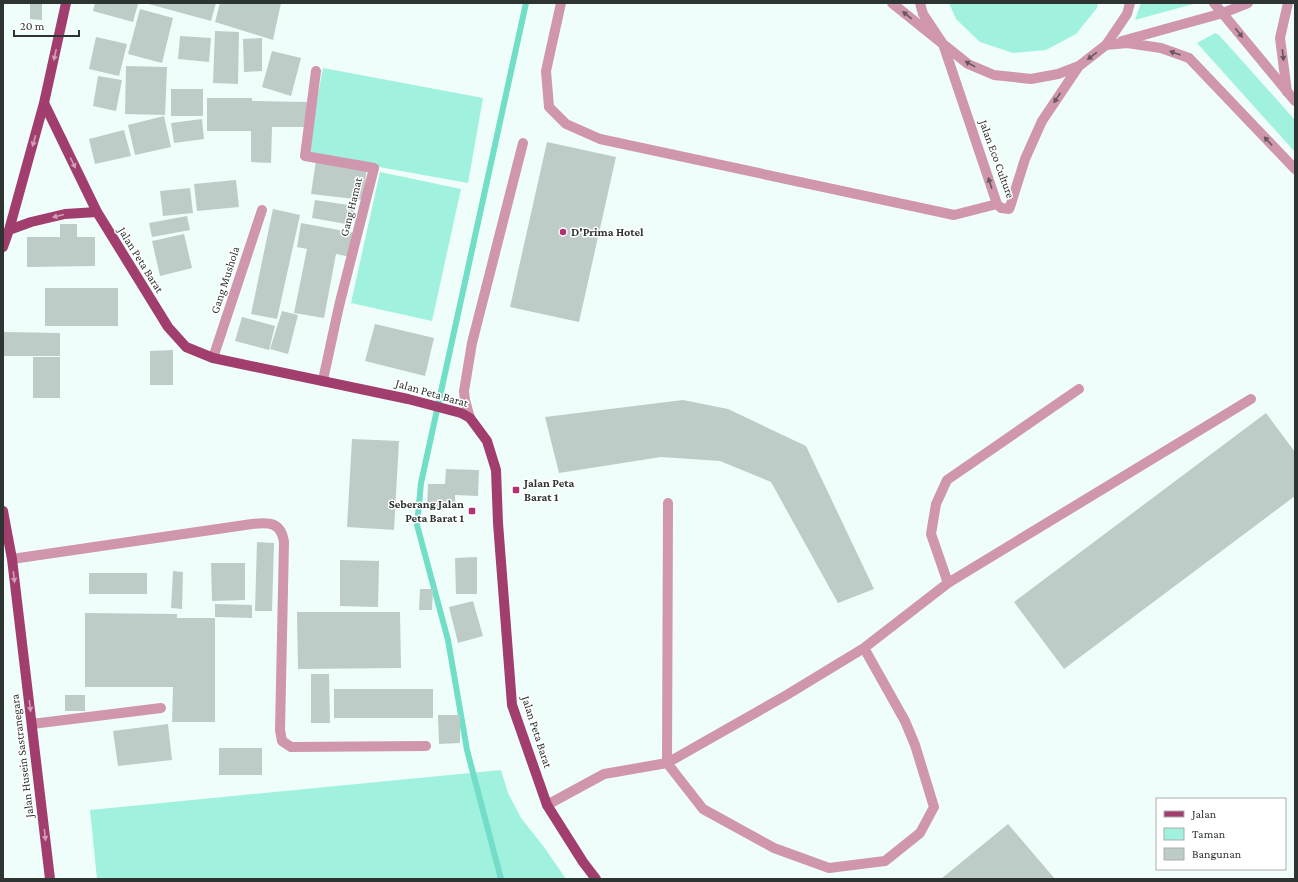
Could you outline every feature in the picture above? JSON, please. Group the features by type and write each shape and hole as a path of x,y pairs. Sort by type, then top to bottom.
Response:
{"main road":[{"path":"3,246 9,230 44,103 66,3"},
{"name":"Jalan Peta Barat","path":"44,103 97,212 168,327 186,347 213,358 323,380 408,399 461,413 470,418 487,441 496,470 498,523 512,705 547,805 583,862 596,879"},
{"path":"9,230 31,222 65,214 97,212"},
{"name":"Jalan Husein Sastranegara","path":"3,511 12,559 50,879"}],"street":[{"path":"561,3 546,71 549,107 566,124 600,139 954,215 997,204"},
{"path":"892,3 968,64 994,75 1031,79 1058,74 1079,66 1106,46 1127,14 1130,3"},
{"path":"920,3 923,14 943,44"},
{"path":"1214,3 1223,12 1295,101"},
{"path":"1106,46 1223,12 1248,3"},
{"path":"1287,92 1280,38 1288,3"},
{"path":"1106,46 1127,43 1161,48 1189,58 1295,169"},
{"name":"Jalan Eco Culture","path":"943,44 997,204 1001,208 1009,209 1026,159 1042,121 1079,66"},
{"name":"Gang Hamat","path":"316,70 305,156 374,168 339,306 323,380"},
{"path":"470,418 464,392 472,344 523,143"},
{"name":"Gang Mushola","path":"213,358 262,210"},
{"path":"948,583 931,534 936,504 947,480 1079,389"},
{"path":"547,805 604,774 667,763 864,648 948,583 1251,399"},
{"path":"668,502 667,763 703,810 774,848 829,868 885,861 920,833 934,807 915,745 905,721 864,648"},
{"path":"12,559 252,524 266,523 276,526 283,533 284,542 280,730 282,741 290,747 426,746"},
{"path":"32,724 162,708"}],"green space":[{"path":"949,3 1098,3 1097,8 1076,34 1046,50 1013,53 980,42 956,19"},
{"path":"1141,3 1192,3 1193,4 1135,20"},
{"path":"1215,33 1219,35 1295,120 1295,152 1197,43"},
{"path":"323,68 483,98 468,183 307,154"},
{"path":"380,172 461,189 432,321 351,303"},
{"path":"501,770 508,793 521,818 544,847 566,879 97,879 90,810"}],"building":[{"path":"30,3 42,3 42,20 30,19"},
{"path":"95,3 138,4 133,22 93,11"},
{"path":"145,3 216,3 211,21"},
{"path":"220,3 281,3 273,40 215,22"},
{"path":"140,9 173,18 162,63 128,54"},
{"path":"215,31 239,32 238,84 213,83"},
{"path":"180,36 211,38 209,62 178,59"},
{"path":"96,37 127,44 119,76 89,69"},
{"path":"262,38 262,71 244,72 243,39"},
{"path":"272,51 301,58 291,96 262,87"},
{"path":"126,66 167,67 165,115 125,114"},
{"path":"98,76 122,80 116,111 93,106"},
{"path":"171,89 203,89 203,116 171,116"},
{"path":"207,98 252,98 252,101 307,102 306,127 272,127 271,163 251,162 251,131 207,131"},
{"path":"164,116 171,147 135,155 128,125"},
{"path":"202,119 204,139 174,143 171,123"},
{"path":"124,130 131,156 95,164 89,139"},
{"name":"D'Prima Hotel","path":"547,142 616,157 579,322 510,307"},
{"path":"316,160 367,167 363,200 311,194"},
{"path":"236,180 239,207 197,211 194,184"},
{"path":"190,188 193,213 163,216 160,191"},
{"path":"315,200 355,206 352,225 312,218"},
{"path":"273,209 300,215 277,319 251,314"},
{"path":"187,216 190,230 152,237 149,223"},
{"path":"301,223 355,233 351,257 336,254 324,318 294,313 307,249 297,247"},
{"path":"60,224 77,224 77,237 95,237 95,266 27,267 27,237 60,237"},
{"path":"184,234 192,268 160,276 152,241"},
{"path":"45,288 118,288 118,326 45,326"},
{"path":"282,311 298,315 288,354 270,349"},
{"path":"242,317 275,326 269,350 235,341"},
{"path":"375,324 434,338 425,376 365,361"},
{"path":"4,332 60,333 60,356 4,356"},
{"path":"173,350 173,385 150,385 150,351"},
{"path":"33,357 60,357 60,398 33,398"},
{"path":"683,400 728,409 806,446 874,589 838,603 771,482 720,461 661,457 559,473 545,417"},
{"path":"1266,413 1295,452 1295,496 1064,669 1014,602"},
{"path":"352,439 399,441 394,530 347,527"},
{"path":"446,469 479,470 478,496 455,495 455,508 427,507 428,484 445,484"},
{"path":"257,542 274,543 272,611 255,611"},
{"path":"477,557 477,594 456,594 455,558"},
{"path":"340,560 379,561 378,607 340,606"},
{"path":"211,563 245,563 245,600 212,601"},
{"path":"173,571 183,572 182,609 171,608"},
{"path":"89,573 147,573 147,594 89,594"},
{"path":"420,589 433,589 432,610 419,610"},
{"path":"473,601 483,636 458,643 449,607"},
{"path":"215,604 252,605 252,618 215,617"},
{"path":"297,612 400,612 401,668 298,669"},
{"path":"85,613 177,614 177,618 215,618 215,722 172,722 173,687 85,687"},
{"path":"311,674 329,674 330,723 311,723"},
{"path":"334,689 433,689 433,718 334,718"},
{"path":"65,695 85,695 85,711 65,711"},
{"path":"438,715 460,715 460,743 439,744"},
{"path":"168,724 172,760 118,766 113,731"},
{"path":"219,748 262,748 262,775 219,775"},
{"path":"1008,824 1055,879 941,879"}],"waterway":[{"path":"501,879 467,750 448,640 417,525 421,483 526,3"}],"place":[{"name":"D'Prima Hotel","path":"563,232"},
{"name":"Jalan Peta Barat 1","path":"516,490"},
{"name":"Seberang Jalan Peta Barat 1","path":"472,511"}]}
